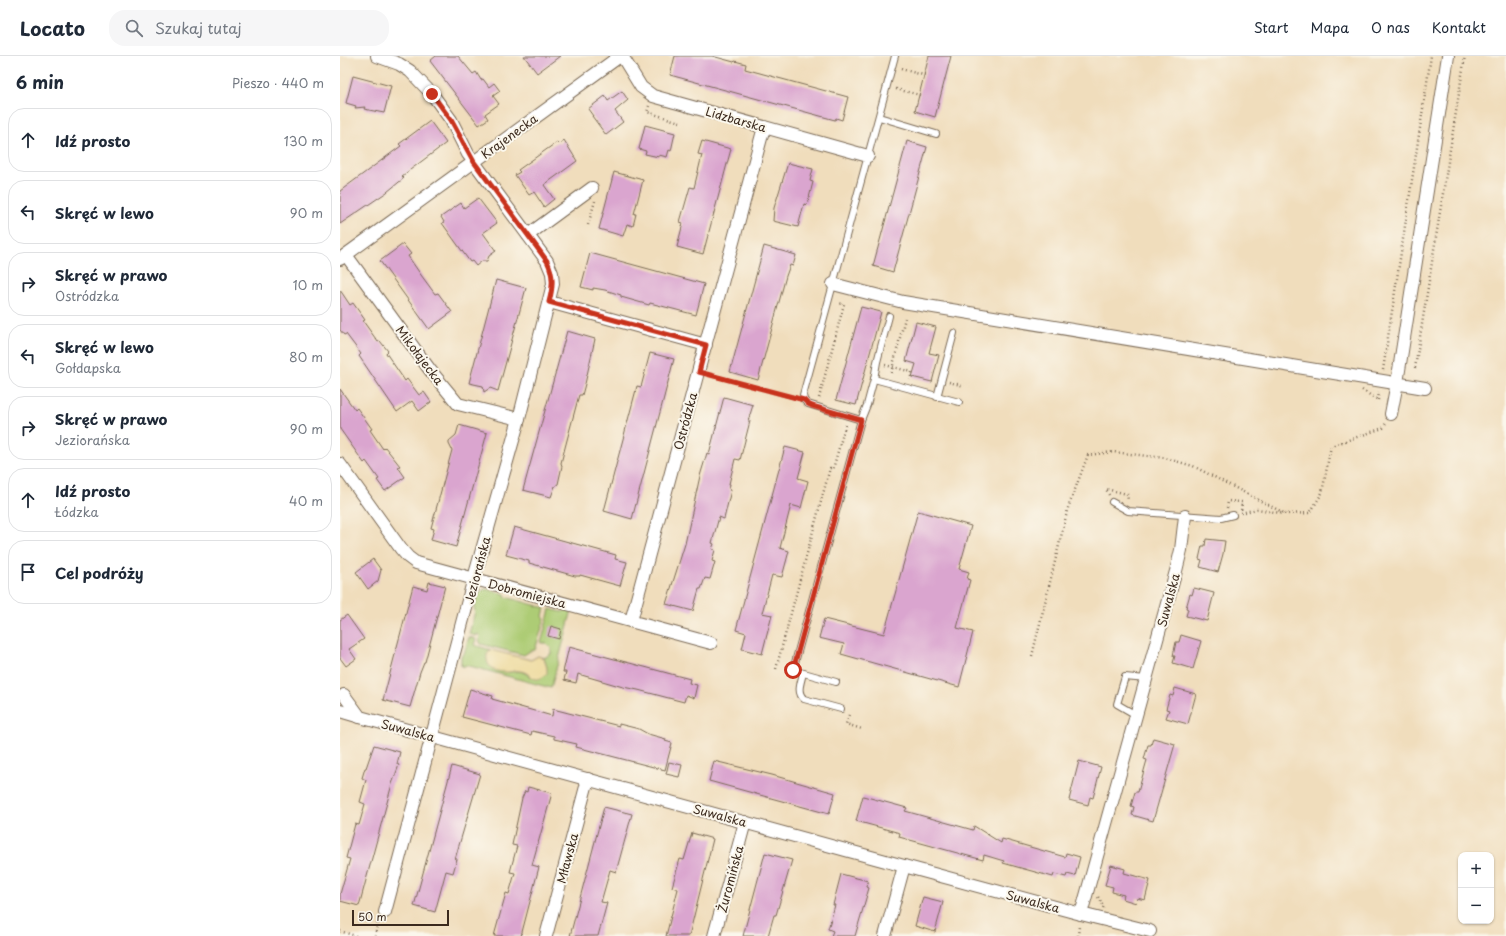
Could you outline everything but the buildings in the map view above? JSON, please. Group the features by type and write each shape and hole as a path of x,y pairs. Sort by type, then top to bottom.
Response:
{"street":[{"name":"Jeziorańska","path":"377,56 399,64 421,81 443,108 474,162 528,234 550,267 553,284 519,419 474,578 385,912"},
{"name":"Krajenecka","path":"343,257 621,56"},
{"name":"Lidzbarska","path":"621,56 641,86 653,96 868,156"},
{"path":"1391,414 1448,56"},
{"name":"Ostródzka","path":"631,621 764,127"},
{"path":"528,234 592,188"},
{"name":"Mikołajecka","path":"343,257 458,404 519,419"},
{"path":"836,284 903,302 1425,388"},
{"path":"549,302 706,345"},
{"name":"Dobromiejska","path":"340,464 408,557 416,563 711,643"},
{"name":"Suwalska","path":"1081,914 1176,571 1186,516"},
{"path":"342,696 360,717"},
{"name":"Suwalska","path":"340,712 1081,914 1150,931"},
{"name":"Mławska","path":"546,936 588,779"},
{"name":"Żuromińska","path":"714,936 745,822"},
{"path":"885,936 904,866"}],"lane":[{"path":"861,420 812,406 804,400 803,395 836,284 868,156 896,56"},
{"path":"879,117 936,134"},
{"path":"836,682 793,670 861,420 867,405 889,316"},
{"path":"937,397 954,333"},
{"path":"874,379 959,402"},
{"path":"1112,502 1128,511 1221,518 1233,515"},
{"path":"803,673 799,689 801,696 804,699 841,709"},
{"path":"1136,715 1117,704 1125,677 1146,679"}],"path":[{"path":"1384,365 1432,56"},
{"path":"1415,368 1465,56"},
{"path":"901,69 924,76"},
{"path":"896,89 920,95"},
{"path":"822,402 818,400 844,304 834,302 836,284"},
{"path":"891,373 905,318"},
{"path":"877,362 912,372 908,388"},
{"path":"699,372 804,400"},
{"path":"942,380 964,386"},
{"path":"1233,515 1257,509 1286,514 1310,513 1322,493 1331,446 1383,428 1391,414"},
{"path":"776,669 830,468 833,469 848,416"},
{"path":"1094,891 1104,906 1102,913"},
{"path":"340,932 356,936"}],"green space":[{"path":"486,589 505,594 506,597 545,608 543,616 545,618 535,650 524,655 481,644 479,640 480,635 477,634 477,636 469,634 477,596 480,592"},
{"path":"550,609 562,612 568,609 572,610 551,688 466,665 463,667 462,664 461,666 461,656 464,654 469,637 476,639 474,645 491,650 487,654 509,672 515,671 525,673 530,677 547,668 544,658 551,654 551,648 546,643 541,643"}],"sand":[{"path":"491,650 531,660 538,656 544,658 547,674 542,678 535,679 523,672 496,671 490,667 487,659 487,654"}],"route":[{"path":"432,94 451,120 468,154 547,261 553,279 549,302 706,345 699,372 804,400 812,406 861,420 793,670"}]}
